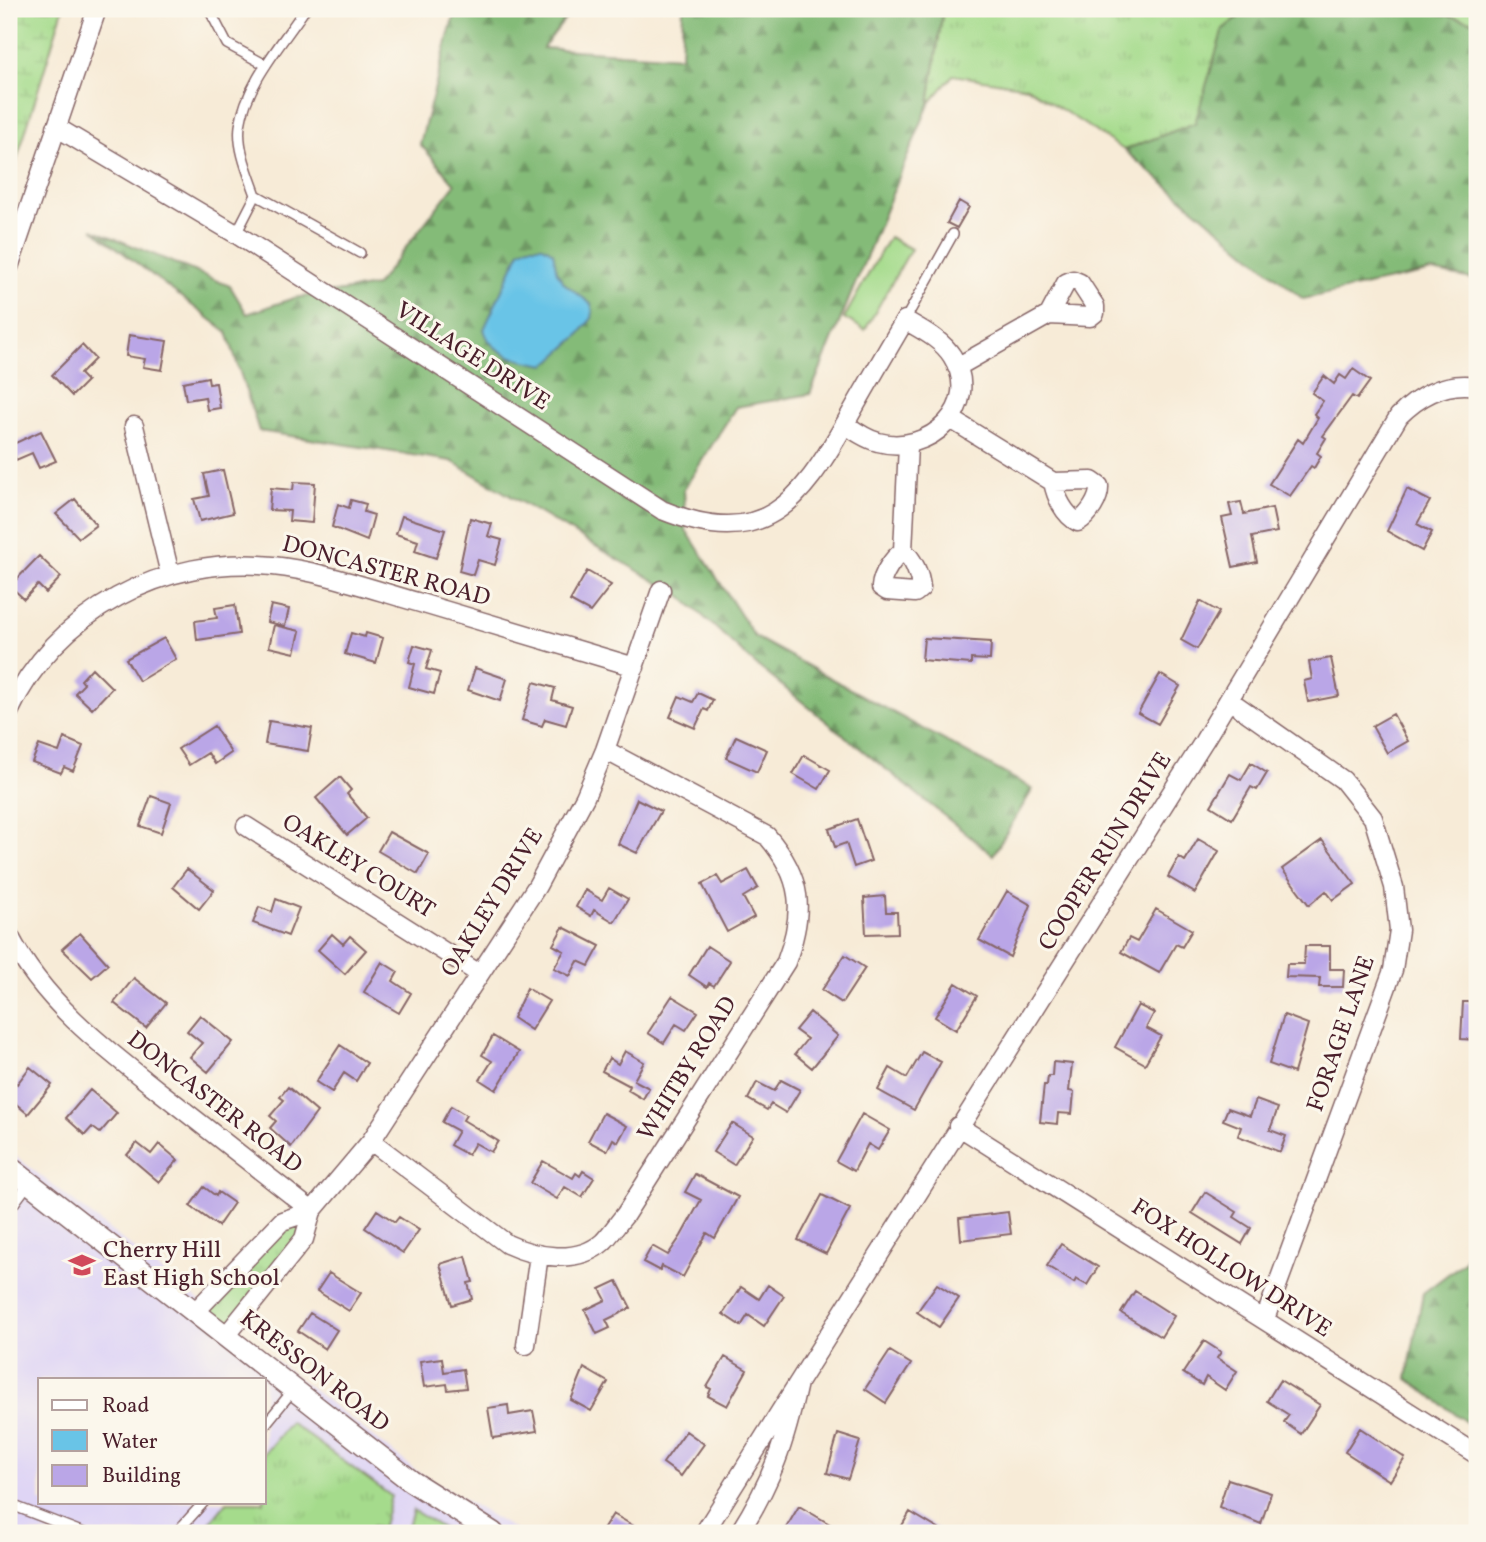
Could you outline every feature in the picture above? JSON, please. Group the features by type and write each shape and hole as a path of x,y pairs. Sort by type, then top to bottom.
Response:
{"street":[{"path":"9,267 97,9"},
{"name":"VILLAGE DRIVE","path":"56,127 236,234 662,510 687,520 720,526 749,522 774,514 796,497 823,465 905,320"},
{"path":"957,367 1049,316"},
{"path":"845,424 878,442 908,445 927,439 951,419 959,395 957,367 937,340 905,320"},
{"name":"COOPER RUN DRIVE","path":"704,1533 958,1126 1034,1014 1229,700 1399,416 1417,398 1441,388 1466,384 1477,386"},
{"path":"951,419 1053,482"},
{"path":"134,426 170,574"},
{"path":"903,551 908,445"},
{"name":"DONCASTER ROAD","path":"9,712 19,691 48,653 83,616 122,593 170,574 229,566 274,566 363,586 635,667"},
{"name":"OAKLEY DRIVE","path":"312,1211 371,1141 478,972 537,886 585,797 635,667 661,590"},
{"name":"FORAGE LANE","path":"1229,700 1343,780 1373,818 1394,887 1399,930 1393,970 1265,1319"},
{"name":"WHITBY ROAD","path":"371,1141 507,1244 539,1255 557,1257 587,1251 603,1242 625,1215 786,962 795,937 799,911 796,881 782,853 767,836 604,750"},
{"name":"OAKLEY COURT","path":"246,826 478,972"},
{"name":"DONCASTER ROAD","path":"9,935 41,983 79,1025 312,1211"},
{"name":"FOX HOLLOW DRIVE","path":"958,1126 1477,1455"},
{"name":"KRESSON ROAD","path":"9,1167 411,1481 493,1533"},
{"path":"195,1312 282,1221 312,1211"},
{"path":"226,1336 304,1239 312,1211"},
{"path":"526,1345 539,1255"},
{"name":"COOPER RUN DRIVE","path":"739,1533 773,1472 785,1441 798,1383"}],"lane":[{"path":"209,9 227,44 266,65"},
{"path":"305,9 266,65 239,127 243,156 256,195 360,253"},
{"path":"236,234 256,195"},
{"path":"905,320 953,234"},
{"path":"9,1210 29,1183"},
{"path":"266,1424 294,1389"},
{"path":"9,1504 84,1533"},
{"path":"176,1533 202,1504"}],"shaded area":[{"name":"Cherry Hill East High School","path":"9,1151 418,1472 520,1533 9,1533"}],"green space":[{"path":"9,9 63,9 9,185"},
{"path":"460,9 573,9 543,48 681,57 683,9 943,9 929,104 810,394 736,407 684,489 686,530 755,637 1033,789 993,855 755,664 682,597 451,461 259,431 227,332 92,229 230,286 247,314 294,298 376,286 455,184 420,144 452,22"},
{"path":"943,9 1249,9 1223,29 1196,123 1124,150 1027,87 953,75 929,104"},
{"path":"1249,9 1419,9 1477,22 1477,280 1432,271 1303,299 1124,150 1195,123 1223,29"},
{"path":"1419,9 1477,9 1477,22 1475,22"},
{"path":"889,237 911,249 865,330 844,318"},
{"path":"1477,741 1477,785 1468,748"},
{"path":"312,1211 304,1239 226,1336 195,1312 282,1221"},
{"path":"1477,1234 1477,1390 1470,1425 1407,1378 1423,1293 1464,1262"},
{"path":"290,1422 391,1496 382,1529 373,1526 367,1533 202,1533 225,1504 266,1504 266,1452"},
{"path":"413,1510 450,1533 406,1533"}],"water":[{"path":"529,246 543,246 553,252 557,272 564,283 591,304 593,311 592,318 577,337 546,365 527,362 500,351 487,338 484,329 520,251"}],"building":[{"path":"959,201 969,207 957,228 947,223"},
{"path":"129,335 167,341 162,370 143,367 145,359 126,356"},
{"path":"82,345 95,359 80,374 87,381 72,396 52,375"},
{"path":"1353,369 1370,381 1357,399 1352,396 1323,436 1326,438 1317,453 1321,456 1314,468 1311,466 1290,496 1269,484 1298,439 1303,443 1318,418 1314,414 1323,401 1312,393 1324,376 1334,384 1340,375 1346,379"},
{"path":"208,377 209,384 216,383 220,408 207,410 205,397 186,400 183,382"},
{"path":"41,431 56,461 39,468 32,453 16,460 9,446"},
{"path":"223,470 233,513 200,521 194,499 209,496 204,474"},
{"path":"294,482 315,483 312,523 289,521 290,511 269,510 271,488 293,490"},
{"path":"1407,489 1430,501 1417,524 1432,532 1422,551 1387,531"},
{"path":"75,499 96,525 79,538 56,514"},
{"path":"351,500 366,504 364,512 374,515 367,541 332,527 338,504 349,508"},
{"path":"1241,502 1244,514 1272,508 1277,532 1252,537 1257,562 1233,567 1222,518 1232,516 1229,504"},
{"path":"402,516 445,530 436,558 415,551 418,541 396,534"},
{"path":"470,518 492,524 488,536 502,540 495,565 478,560 473,575 459,571"},
{"path":"39,556 61,577 46,593 38,585 24,599 10,586"},
{"path":"587,571 611,585 590,612 570,601"},
{"path":"1200,601 1219,612 1197,649 1181,640"},
{"path":"235,605 239,634 197,640 195,621 217,618 215,608"},
{"path":"271,605 289,609 285,626 267,622"},
{"path":"274,625 300,631 295,653 269,647"},
{"path":"351,633 365,637 366,633 383,638 376,663 345,654"},
{"path":"164,638 176,659 139,681 126,659"},
{"path":"924,638 991,642 990,660 971,659 971,664 922,660"},
{"path":"414,645 432,650 426,669 440,673 434,694 409,687 415,664 409,662"},
{"path":"1331,658 1339,696 1308,702 1304,681 1312,679 1309,662"},
{"path":"92,668 112,688 92,709 75,693 84,684 81,680"},
{"path":"475,668 507,679 500,701 468,690"},
{"path":"1160,674 1180,686 1158,724 1138,713"},
{"path":"534,682 555,688 552,700 572,706 566,725 545,719 542,726 522,720"},
{"path":"698,693 713,700 708,711 704,709 695,728 670,717 679,696 693,702"},
{"path":"1393,714 1408,741 1387,753 1372,726"},
{"path":"269,721 312,728 308,751 265,744"},
{"path":"214,726 231,753 215,764 208,753 189,765 178,749"},
{"path":"736,736 767,750 757,772 726,758"},
{"path":"64,738 83,746 73,771 64,767 61,773 32,762 39,745 59,752"},
{"path":"804,755 830,770 819,789 793,774"},
{"path":"1251,763 1267,773 1257,790 1251,787 1232,819 1211,806 1230,774 1241,780"},
{"path":"340,777 351,790 347,794 367,818 347,835 316,798"},
{"path":"151,796 171,803 161,833 140,826"},
{"path":"637,799 661,811 637,853 618,844"},
{"path":"857,819 871,861 854,867 846,843 835,847 829,829"},
{"path":"389,832 429,854 418,874 378,851"},
{"path":"1198,839 1219,851 1195,893 1168,877 1179,857 1185,861"},
{"path":"1322,840 1355,884 1333,900 1326,891 1309,905 1282,869"},
{"path":"187,869 214,890 199,909 173,887"},
{"path":"748,870 758,888 743,897 754,917 727,932 702,884 717,876 722,884"},
{"path":"609,888 628,899 614,922 594,910 591,916 576,907 585,890 602,900"},
{"path":"1007,891 1031,905 1010,957 979,940"},
{"path":"885,896 886,912 897,912 898,933 866,934 864,898"},
{"path":"276,899 299,908 288,936 253,923 259,907 272,912"},
{"path":"1156,909 1192,930 1182,947 1176,944 1159,973 1121,952 1129,938 1137,942"},
{"path":"563,927 600,946 589,966 578,961 570,976 554,968 564,951 553,945"},
{"path":"80,933 108,964 92,978 62,949"},
{"path":"332,934 343,944 350,936 366,950 345,974 318,950"},
{"path":"707,946 730,961 714,986 709,983 707,987 689,975"},
{"path":"1305,946 1330,946 1330,969 1344,969 1343,987 1319,987 1320,978 1286,977 1287,964 1304,964"},
{"path":"845,955 865,968 842,1003 822,990"},
{"path":"382,962 398,972 393,981 411,993 399,1013 364,992"},
{"path":"134,978 166,1003 146,1028 114,1003"},
{"path":"956,983 977,996 956,1030 935,1017"},
{"path":"527,988 549,1001 531,1030 513,1018"},
{"path":"672,996 698,1012 686,1030 676,1024 664,1043 648,1033"},
{"path":"1463,1002 1477,1002 1477,1040 1461,1039"},
{"path":"1138,1005 1154,1013 1146,1028 1161,1036 1145,1064 1115,1047"},
{"path":"810,1012 838,1036 812,1068 795,1054 807,1039 795,1030"},
{"path":"200,1015 233,1042 208,1072 190,1057 202,1043 187,1031"},
{"path":"1284,1015 1308,1024 1294,1073 1269,1064"},
{"path":"493,1036 519,1052 496,1090 480,1080 492,1061 482,1055"},
{"path":"340,1045 367,1063 356,1081 344,1073 332,1092 316,1082"},
{"path":"625,1051 644,1062 634,1080 649,1088 643,1099 628,1090 630,1086 602,1071 609,1058 618,1064"},
{"path":"922,1052 941,1062 914,1110 878,1090 890,1068 907,1078"},
{"path":"1053,1062 1072,1064 1069,1091 1074,1092 1072,1114 1058,1113 1057,1124 1040,1122 1044,1085 1047,1085 1048,1076 1052,1076"},
{"path":"30,1067 52,1085 28,1114 9,1098 9,1077 17,1084"},
{"path":"781,1080 800,1090 786,1113 771,1104 767,1110 748,1099 757,1082 774,1091"},
{"path":"288,1087 317,1112 291,1147 270,1128 276,1121 270,1116 284,1100 280,1097"},
{"path":"90,1090 117,1113 100,1133 92,1127 85,1135 66,1118"},
{"path":"1256,1100 1278,1108 1270,1130 1286,1136 1280,1152 1238,1136 1241,1127 1223,1120 1228,1108 1250,1116"},
{"path":"451,1106 466,1115 463,1120 498,1141 491,1152 475,1143 468,1155 450,1145 458,1131 442,1122"},
{"path":"603,1113 627,1126 618,1142 613,1139 607,1151 588,1141"},
{"path":"862,1114 890,1130 878,1150 868,1144 854,1171 836,1161"},
{"path":"732,1123 753,1136 734,1165 713,1152"},
{"path":"137,1143 151,1154 159,1144 178,1160 159,1182 127,1155"},
{"path":"543,1161 573,1178 576,1173 580,1176 583,1171 594,1178 582,1197 565,1187 557,1199 530,1183"},
{"path":"695,1174 738,1197 715,1238 707,1233 683,1277 662,1266 660,1271 643,1262 652,1246 668,1255 681,1236 701,1200 685,1192"},
{"path":"204,1187 216,1196 218,1192 234,1203 218,1226 190,1206"},
{"path":"1205,1192 1237,1212 1234,1217 1251,1228 1242,1244 1192,1213"},
{"path":"822,1195 850,1209 826,1254 798,1240"},
{"path":"377,1210 395,1222 399,1217 419,1230 403,1253 365,1228"},
{"path":"1008,1212 1011,1234 961,1240 959,1218"},
{"path":"1061,1244 1098,1267 1087,1285 1076,1279 1074,1283 1047,1266"},
{"path":"466,1256 473,1282 468,1283 472,1299 452,1305 440,1264"},
{"path":"329,1273 361,1293 349,1311 317,1291"},
{"path":"617,1281 631,1308 606,1320 610,1328 597,1334 585,1310 606,1300 600,1289"},
{"path":"937,1284 959,1298 939,1327 917,1312"},
{"path":"768,1285 784,1296 764,1326 748,1315 741,1326 723,1314 741,1287 759,1299"},
{"path":"1135,1291 1174,1316 1161,1337 1121,1313"},
{"path":"310,1313 337,1330 325,1349 298,1331"},
{"path":"1204,1341 1221,1352 1217,1358 1237,1371 1225,1390 1206,1377 1202,1385 1183,1373"},
{"path":"890,1351 911,1364 886,1403 865,1389"},
{"path":"725,1357 747,1370 727,1406 708,1396 711,1389 707,1387"},
{"path":"442,1358 444,1372 463,1369 466,1388 448,1390 447,1384 424,1387 420,1361"},
{"path":"584,1368 608,1382 591,1411 571,1400"},
{"path":"1280,1380 1320,1405 1301,1434 1284,1422 1289,1415 1267,1401"},
{"path":"508,1405 509,1415 533,1411 537,1431 493,1438 488,1408"},
{"path":"1360,1428 1405,1458 1390,1481 1345,1452"},
{"path":"686,1431 704,1444 681,1476 663,1463"},
{"path":"838,1434 860,1441 848,1479 827,1473"},
{"path":"1228,1479 1271,1493 1261,1524 1219,1507"},
{"path":"799,1506 845,1533 783,1533"},
{"path":"910,1512 945,1533 906,1533 900,1529"},
{"path":"613,1514 646,1533 601,1533"}],"place":[{"name":"Cherry Hill East High School","path":"82,1265"}]}
